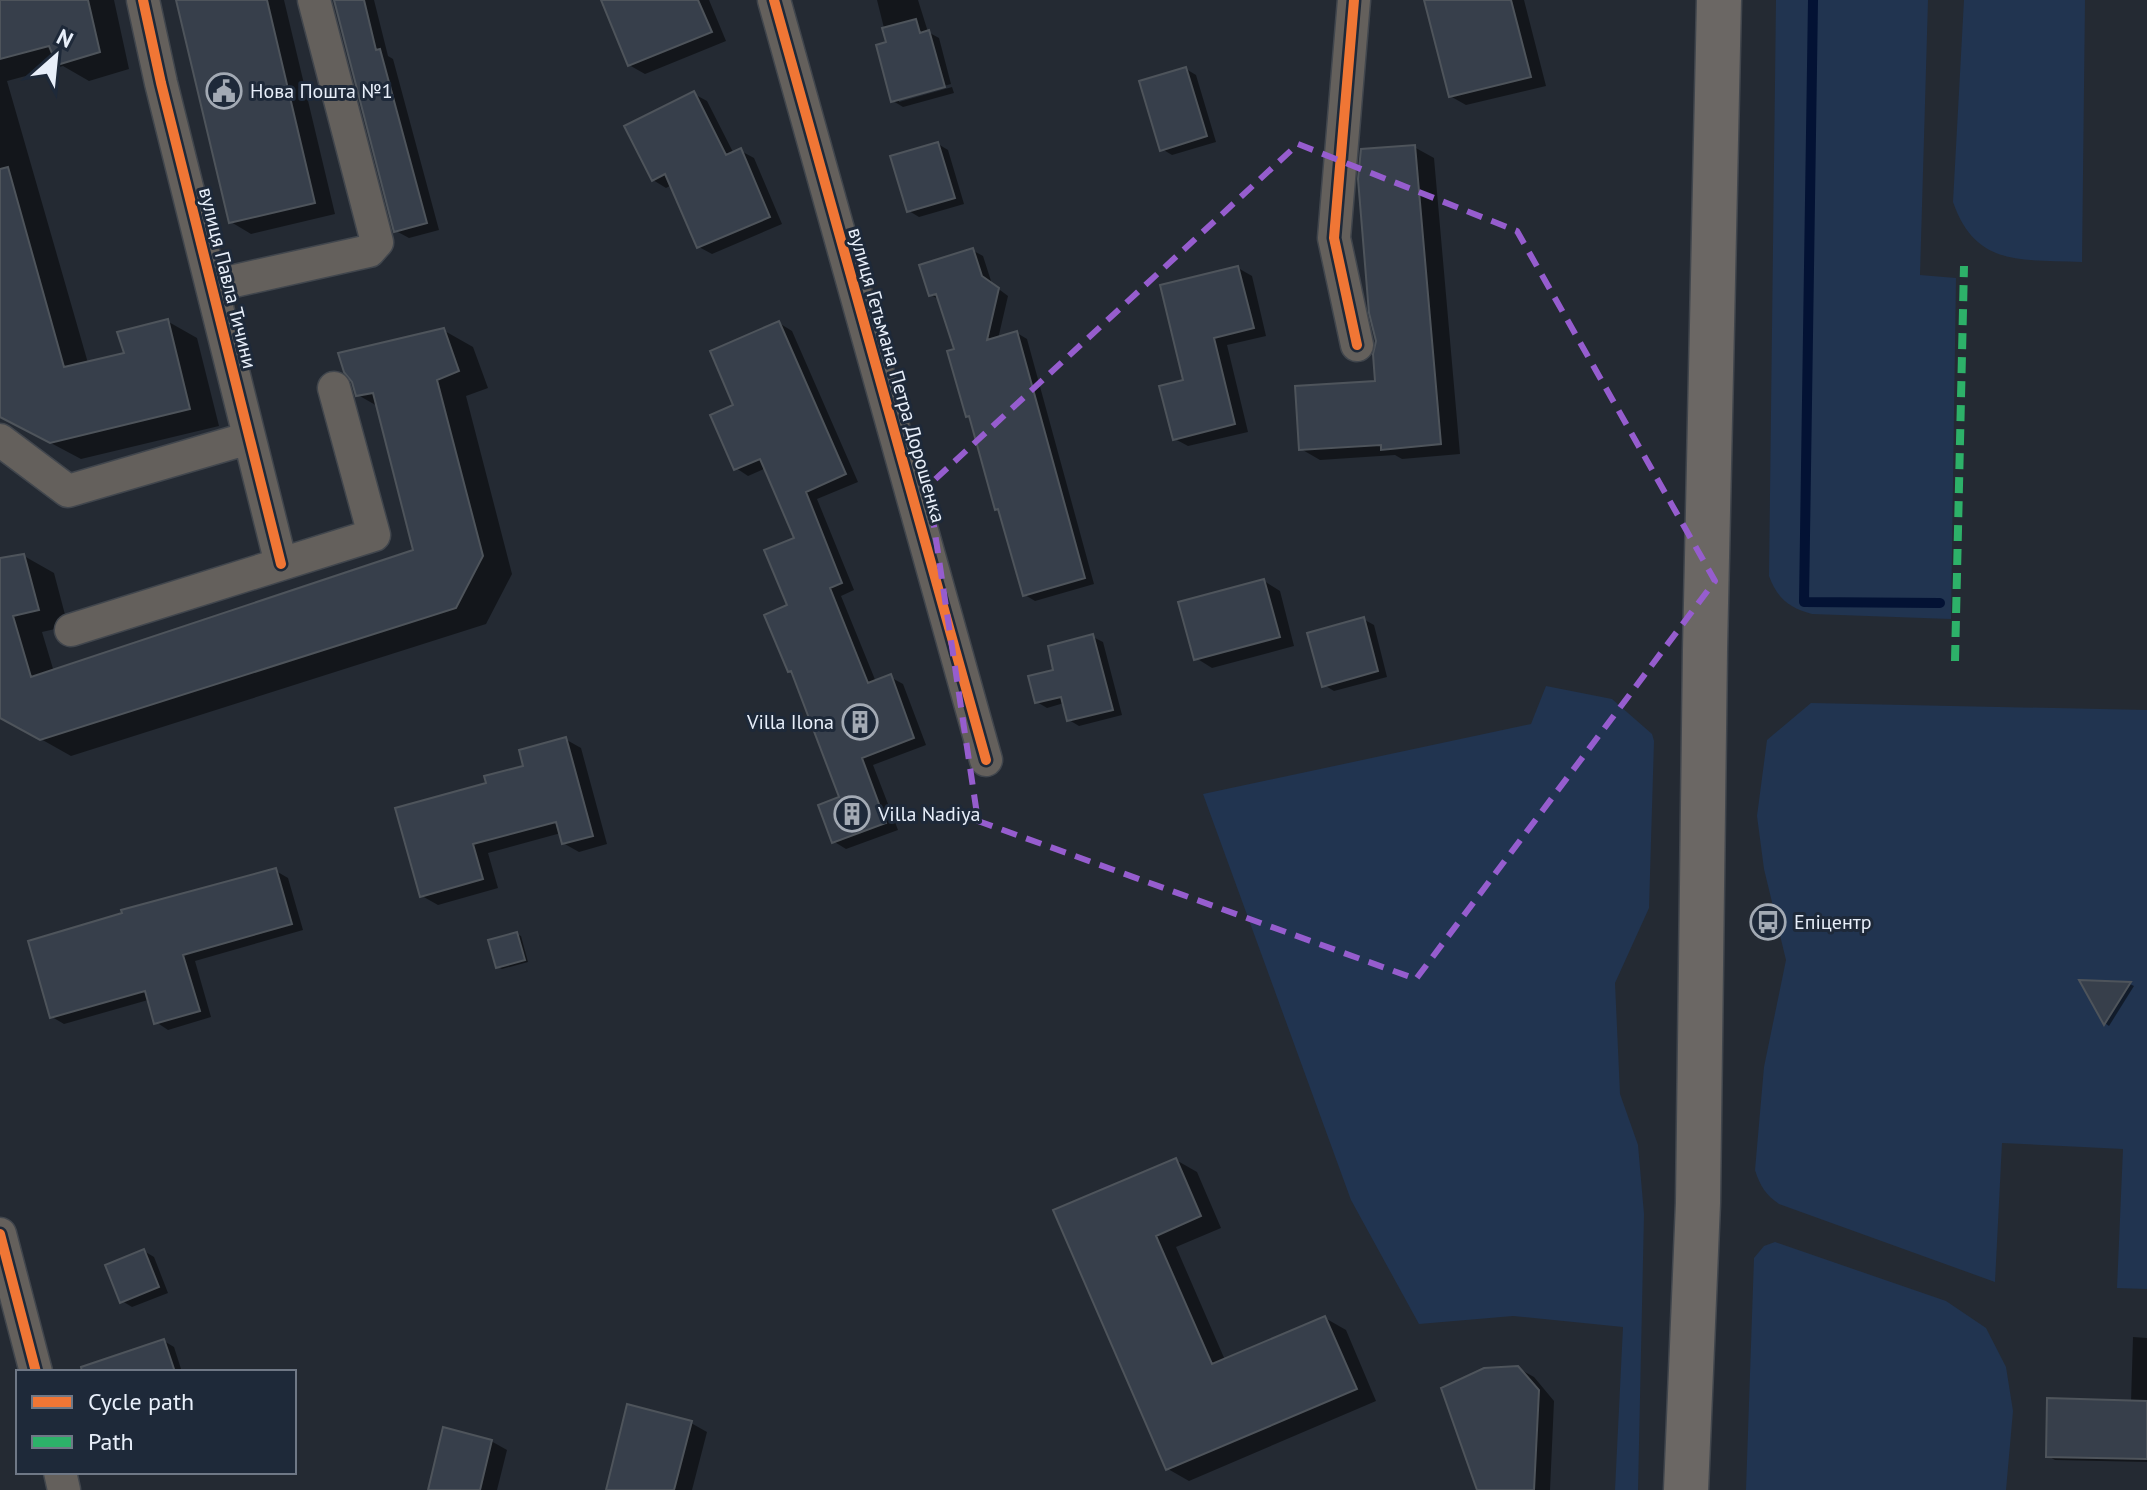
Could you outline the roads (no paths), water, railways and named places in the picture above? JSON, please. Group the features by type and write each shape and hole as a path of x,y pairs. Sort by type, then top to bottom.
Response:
{"highway":[{"path":"1686,1490 1698,1203 1705,650 1719,0"}],"street":[{"name":"вулиця Павла Тичини","path":"143,0 281,564"},
{"name":"вулиця Павла Тичини","path":"212,286 369,251 377,242 314,0"},
{"name":"вулиця Гетьмана Петра Дорошенка","path":"774,0 986,760"},
{"path":"1354,0 1334,238 1357,345"},
{"path":"71,630 374,535 334,388"},
{"path":"0,440 68,491 249,438"},
{"path":"0,1234 35,1370"}],"waterway":[{"path":"1813,0 1804,602 1940,603"}],"place":[{"name":"Нова Пошта №1","path":"224,91"},
{"name":"Villa Ilona","path":"860,722"},
{"name":"Villa Nadiya","path":"852,814"},
{"name":"Епіцентр","path":"1768,922"}]}
